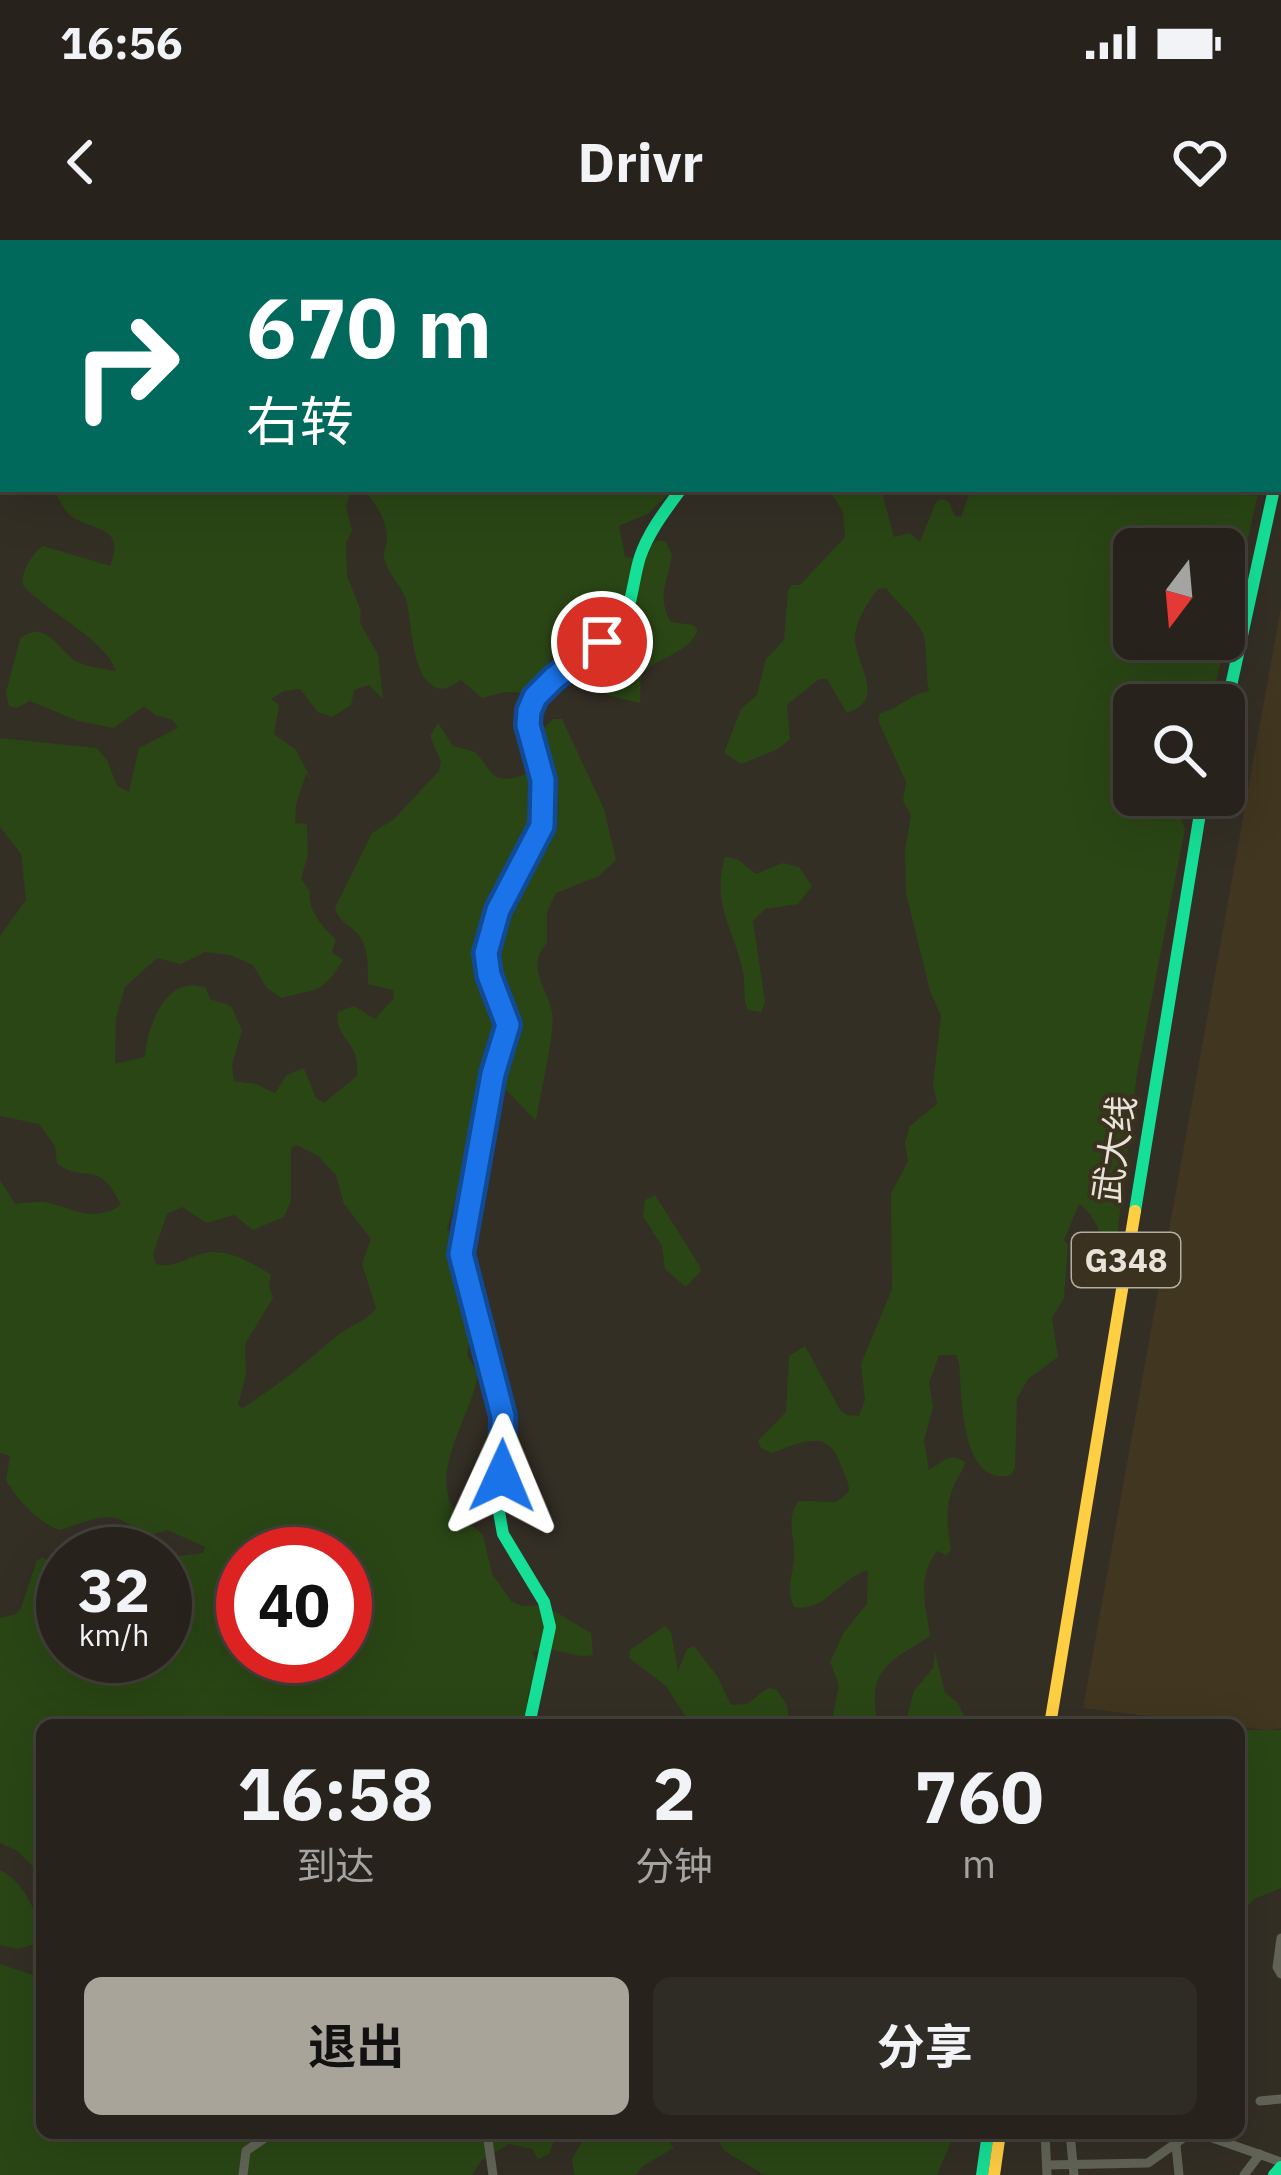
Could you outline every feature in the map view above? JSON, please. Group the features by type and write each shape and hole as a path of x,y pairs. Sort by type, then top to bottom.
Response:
{"main road":[{"path":"530,1719 550,1627 544,1602 503,1534 499,1512 503,1416 461,1254 493,1074 508,1025 489,975 488,938 542,826 543,780 528,725 529,711 535,697 554,678 622,623 631,608 648,536 678,492"},
{"path":"1223,684 1268,492"},
{"path":"1231,684 1268,492"},
{"name":"武大线","path":"1056,1719 1204,816"},
{"path":"982,2175 987,2139"},
{"path":"994,2175 999,2139"},
{"path":"1274,2175 1281,2164"}],"street":[{"path":"1281,1938 1277,1967 1281,1974"},
{"path":"1260,2101 1281,2099"},
{"path":"243,2175 246,2151 263,2139"},
{"path":"488,2139 493,2175"},
{"path":"1045,2139 1047,2170 1156,2160 1184,2139"},
{"path":"1070,2139 1073,2170"},
{"path":"1216,2139 1281,2164"},
{"path":"1176,2145 1178,2175"},
{"path":"1244,2175 1260,2154"},
{"path":"1156,2160 1157,2175"}],"shaded area":[{"path":"1281,607 1281,1728 1245,1727 1245,1719 1175,1719 1083,1708"}],"green space":[{"path":"56,492 350,492 347,576 361,611 360,623 378,655 383,699 369,685 354,690 351,705 332,717 318,712 300,689 271,699 279,705 274,734 296,750 311,779 306,774 296,805 295,823 307,824 308,855 301,879 310,891 317,918 336,939 332,952 343,960 336,971 317,988 282,998 267,988 253,965 230,955 205,952 181,964 157,958 125,987 116,1018 115,1064 145,1057 161,1005 180,988 192,985 206,988 210,999 231,1006 242,1030 232,1065 234,1081 275,1093 287,1075 304,1068 316,1098 324,1103 357,1076 355,1055 340,1029 338,1012 354,1006 375,1019 394,998 393,990 368,984 363,943 335,908 372,833 394,819 439,771 441,762 430,736 438,723 453,746 475,752 494,775 506,779 526,774 542,730 553,719 562,719 604,809 616,860 599,876 556,893 547,912 547,943 538,969 553,1021 537,1116 535,1120 494,1083 472,1181 460,1185 447,1229 461,1245 456,1291 473,1314 467,1355 478,1373 448,1465 450,1501 460,1518 483,1535 492,1574 511,1601 522,1606 544,1605 591,1633 593,1655 532,1652 540,1672 528,1692 526,1719 36,1719 36,1869 16,1850 0,1843 0,1618 21,1608 36,1563 36,1683 192,1683 192,1554 203,1553 205,1547 192,1541 192,1527 133,1527 104,1517 54,1527 17,1496 6,1481 10,1456 0,1453 0,1180 15,1204 45,1202 92,1214 121,1205 106,1181 57,1163 55,1146 39,1124 0,1116 0,936 26,900 21,854 0,827 0,738 96,748 107,760 117,786 129,792 139,748 178,728 173,720 144,706 114,728 78,721 30,701 9,706 6,692 20,639 29,633 45,634 77,662 116,671 89,637 23,585 28,563 43,546 110,566 114,543 110,536 70,515","holes":["297,1145 318,1156 336,1175 344,1204 371,1239 362,1264 376,1308 242,1408 238,1405 246,1374 245,1344 273,1298 271,1275 222,1253 156,1264 153,1254 167,1214 182,1207 207,1223 234,1215 253,1230 284,1217 291,1201 291,1148"]},
{"path":"365,492 666,492 648,514 619,526 625,557 633,558 658,540 666,542 672,555 664,605 671,622 698,630 687,645 641,674 640,703 610,696 584,677 583,669 614,650 615,642 598,636 552,655 541,681 529,693 504,692 482,698 461,680 435,687 421,672 406,599 385,562 386,531 376,505"},
{"path":"831,492 882,492 894,537 910,533 920,542 936,502 949,502 955,516 961,517 970,492 1258,492 1245,552 1245,528 1113,528 1113,660 1221,660 1216,684 1113,684 1113,816 1180,816 1185,829 1137,1073 1111,1285 1099,1229 1079,1204 1064,1240 1068,1245 1064,1298 1052,1318 1058,1357 1028,1379 1017,1398 1011,1475 994,1475 973,1453 963,1415 959,1363 956,1355 939,1355 929,1383 933,1407 924,1441 929,1470 950,1458 965,1462 948,1506 951,1550 946,1555 937,1551 926,1572 930,1636 881,1674 876,1719 832,1719 839,1685 830,1662 844,1632 867,1604 868,1570 815,1605 794,1607 790,1594 795,1508 799,1501 836,1502 849,1492 846,1477 835,1452 820,1441 772,1453 758,1441 786,1412 789,1356 805,1346 840,1410 859,1416 865,1400 861,1364 892,1289 891,1194 908,1161 905,1143 910,1126 937,1104 933,1084 941,1016 930,991 906,893 905,850 911,816 903,801 906,782 878,720 880,713 929,691 920,628 886,588 878,589 855,633 868,691 859,707 847,713 827,679 819,679 787,705 790,739 778,749 741,764 724,753 741,709 757,695 766,659 784,640 788,591 800,585 845,537 843,512"},
{"path":"725,857 737,859 756,874 783,863 799,867 812,886 798,904 765,909 753,921 765,1002 761,1012 748,1010 746,1005 743,972 722,903"},
{"path":"655,1195 699,1265 701,1271 686,1287 665,1269 662,1246 643,1216 645,1200"},
{"path":"665,1626 671,1632 678,1671 687,1649 694,1646 731,1705 747,1704 768,1688 776,1689 787,1705 789,1719 687,1719 666,1686 629,1658 630,1650"},
{"path":"935,1652 945,1693 957,1702 966,1719 907,1719 914,1691 933,1668"},
{"path":"1245,1730 1281,1730 1281,1888 1254,1899 1245,1909"},
{"path":"0,1870 29,1901 36,1917 36,1944 18,1949 0,1945"},
{"path":"0,1964 36,1976 36,2139 555,2139 549,2154 538,2159 532,2149 509,2144 481,2161 472,2175 0,2175"},
{"path":"584,2139 667,2139 674,2148 636,2175 574,2175 572,2159"},
{"path":"720,2139 952,2139 937,2175 765,2175 721,2146"}],"traffic: fast":[{"path":"543,801 528,726 530,711 563,668 622,623 644,548 679,492"},
{"path":"1231,684 1273,492"},
{"path":"1135,1211 1200,816"},
{"path":"470,1287 503,1416 499,1512 503,1534 544,1602 550,1627 530,1719"},
{"path":"982,2175 987,2139"},
{"path":"1274,2175 1281,2167"}],"traffic: slow":[{"path":"470,1287 461,1254 493,1074 508,1026 489,975 488,938 543,826 543,801"},
{"path":"1051,1719 1135,1211"},
{"path":"994,2175 999,2139"}],"route":[{"path":"502,1476 503,1416 461,1254 493,1074 508,1025 486,953 498,910 537,839 545,811 529,711 535,697 554,678 602,642"}]}
